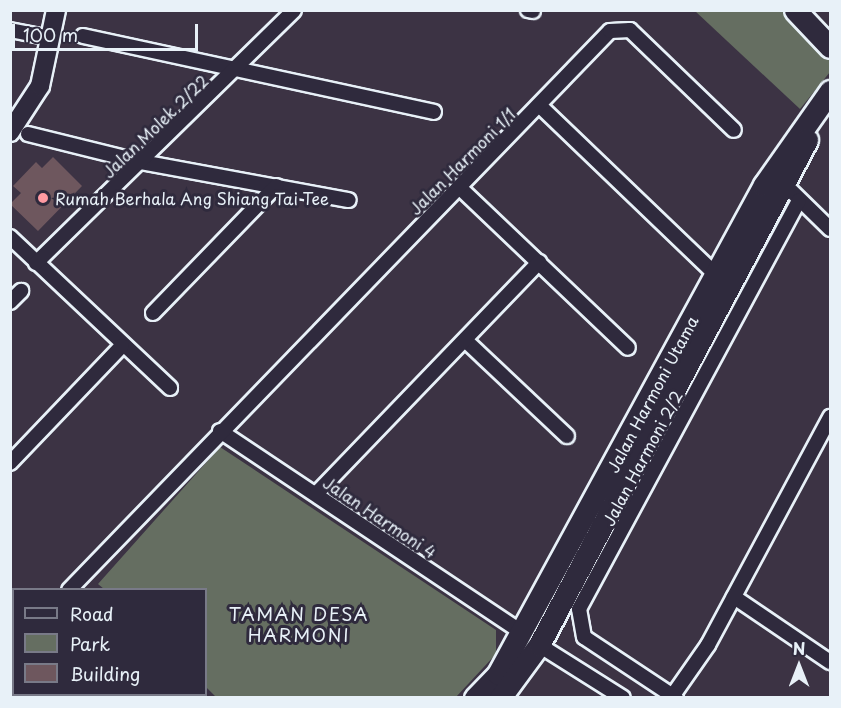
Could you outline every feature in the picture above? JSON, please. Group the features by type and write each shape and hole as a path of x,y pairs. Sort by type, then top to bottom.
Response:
{"main road":[{"path":"795,10 831,47"},
{"name":"Jalan Harmoni Utama","path":"475,698 498,674 716,275 831,91"},
{"name":"Jalan Harmoni Utama","path":"500,698 539,645 778,178 831,112"}],"street":[{"path":"56,10 40,86 19,133 141,162 349,200"},
{"name":"Jalan Molek 2/22","path":"36,263 240,68 294,10"},
{"name":"Jalan Harmoni 1/1","path":"77,587 220,431 540,106 610,31 620,28 630,30 734,130"},
{"path":"10,30 51,38"},
{"path":"83,36 240,68 434,112"},
{"path":"540,106 716,275"},
{"path":"778,178 831,229"},
{"path":"153,313 276,186"},
{"path":"459,187 628,348"},
{"name":"Jalan Harmoni 2/2","path":"676,696 584,637 579,609 800,200"},
{"path":"10,237 122,346 170,388"},
{"path":"316,494 540,262"},
{"path":"10,302 21,291"},
{"path":"465,340 567,436"},
{"path":"10,463 122,346"},
{"path":"676,696 734,597 831,417"},
{"name":"Jalan Harmoni 4","path":"220,431 521,632"},
{"path":"734,597 829,656"},
{"path":"539,645 623,698"}],"shaded area":[{"path":"12,680 12,696 208,697 11,697"}],"green space":[{"path":"695,11 785,11 830,60 830,72 800,109"},
{"path":"220,447 496,630 496,654 456,697 216,697 207,688 207,588 103,588 98,584"}],"building":[{"name":"Rumah Berhala Ang Shiang Tai Tee","path":"53,157 82,186 38,231 10,204 21,193 13,186 36,162 42,168"}],"place":[{"name":"Rumah Berhala Ang Shiang Tai Tee","path":"43,198"}],"district":[{"name":"TAMAN DESA HARMONI","path":"299,625"}]}
